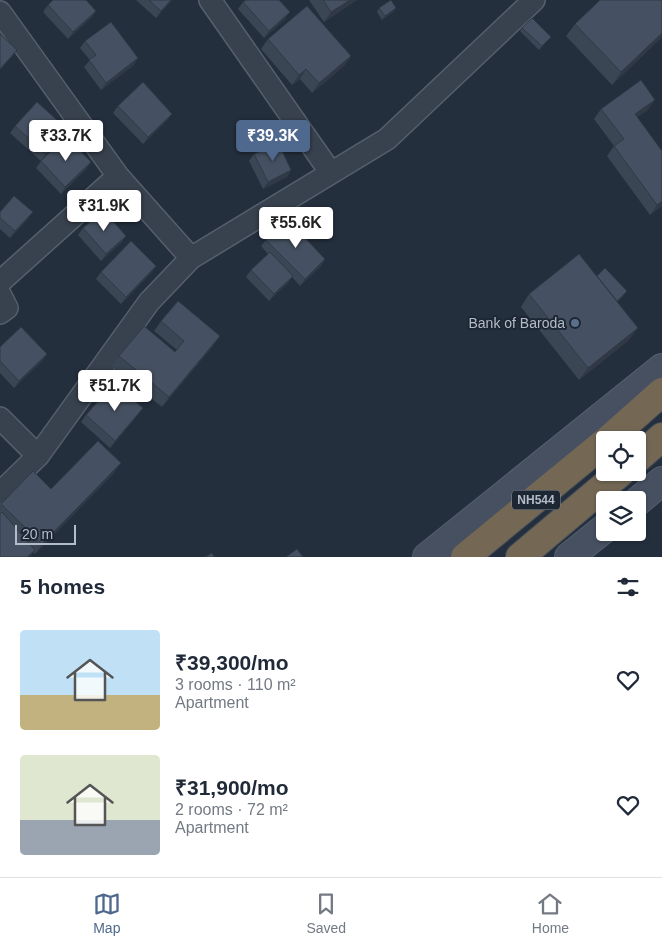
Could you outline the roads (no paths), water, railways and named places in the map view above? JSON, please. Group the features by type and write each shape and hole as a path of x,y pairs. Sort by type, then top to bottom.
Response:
{"highway":[{"name":"NH544","path":"617,431 662,392"},
{"path":"646,451 662,437"},
{"name":"NH544","path":"466,557 596,449"},
{"name":"NH544","path":"520,557 610,481"}],"street":[{"path":"210,0 331,173"},
{"path":"0,493 38,456 149,302 191,258 387,139 534,0"},
{"path":"0,12 118,176 191,258"},
{"path":"0,282 118,176"},
{"path":"0,294 7,308 0,313"},
{"path":"427,557 662,368"},
{"path":"0,418 38,456"},
{"path":"646,494 662,481"},
{"path":"569,557 596,535"}],"place":[{"name":"Bank of Baroda","path":"575,323"}]}
